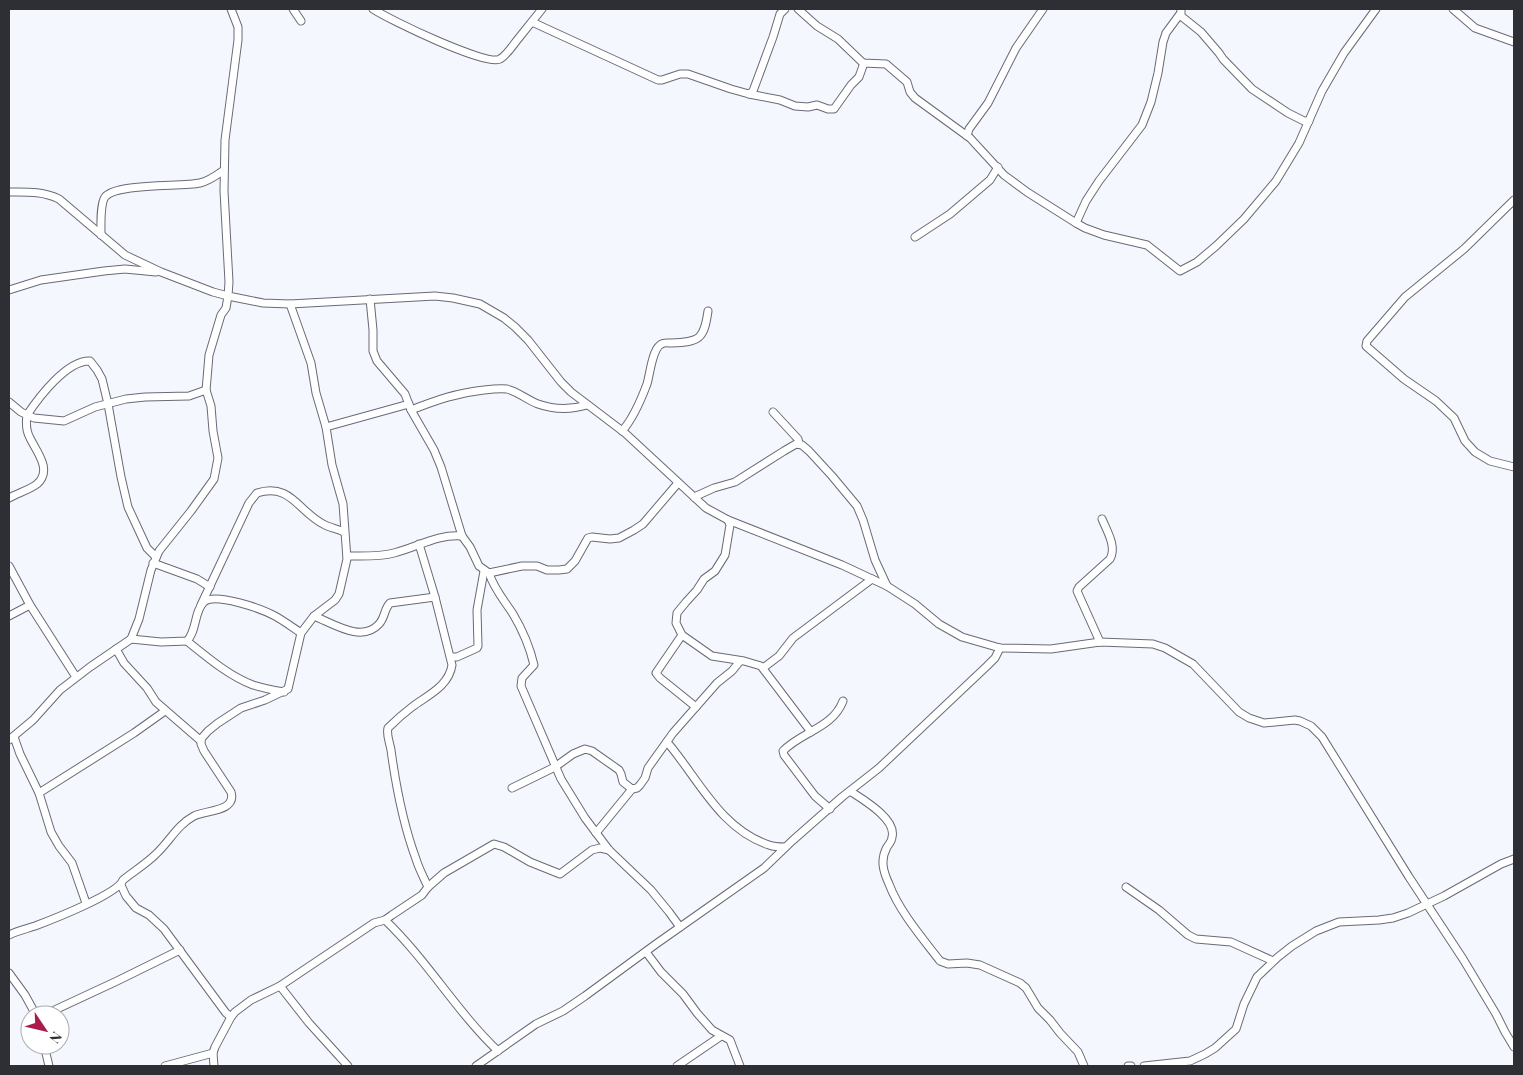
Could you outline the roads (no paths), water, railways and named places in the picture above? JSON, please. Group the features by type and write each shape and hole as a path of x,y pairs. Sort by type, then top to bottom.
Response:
{"street":[{"path":"293,9 301,21"},
{"path":"373,9 447,46 493,61 501,59 542,9"},
{"path":"749,94 753,91 780,14 784,9"},
{"path":"798,9 820,28 838,38 864,63 884,63 890,66 906,82 915,98 967,136 1004,175 1027,192 1076,223 1104,235 1146,244 1177,270 1182,271 1197,262 1244,219 1284,171 1322,91 1344,53 1376,9"},
{"path":"967,136 969,129 988,103 1016,48 1043,9"},
{"path":"1453,9 1475,28 1514,42"},
{"path":"86,904 72,863 51,832 39,793 11,739 33,720 60,690 131,639 139,619 145,590 155,560 166,541 210,486 216,472 218,458 213,431 212,406 206,390 209,355 221,315 226,308 228,296 224,170 225,140 238,40 238,27 233,10"},
{"path":"1076,223 1086,201 1099,181 1142,125 1151,102 1162,42 1180,11 1252,89 1282,109 1304,121 1309,121"},
{"path":"532,22 658,80 680,74 688,74 731,89 780,100 795,106 808,107 817,105 834,109 859,77 864,63"},
{"path":"915,237 950,214 990,180 998,167"},
{"path":"101,235 102,203 112,191 199,183 214,177 224,170"},
{"path":"9,192 28,192 59,199 125,255 161,272 212,292 228,296 263,303 290,304 413,296 446,297 462,299 486,306 515,327 566,387 622,431 706,508 728,520 842,565 887,586 906,597 940,624 972,641 1000,648 1051,649 1100,642 1153,644 1165,648 1193,664 1239,712 1249,718 1264,723 1295,720 1311,726 1322,737 1409,877 1463,959 1514,1047"},
{"path":"1514,200 1464,249 1405,297 1367,342 1366,346 1404,379 1436,401 1454,418 1466,441 1475,452 1490,460 1514,467"},
{"path":"9,290 41,280 104,271 125,269 161,272"},
{"path":"370,299 374,355 404,394 434,450 447,484 462,536 470,547 479,566 486,572 516,618 534,665 522,678 521,686 568,793 609,850 651,890 680,927"},
{"path":"200,742 208,731 237,711 284,692 289,687 301,633 314,616 335,600 339,594 347,563 343,504 332,465 326,427 316,393 311,363 290,304"},
{"path":"622,431 626,427 643,393 653,357 658,347 664,343 694,341 698,339 704,331 708,311"},
{"path":"9,498 39,482 44,466 28,434 27,415 66,371 86,361 90,361 102,380 124,494 147,548 155,560 210,587"},
{"path":"326,427 466,392 505,389 525,396 538,404 560,409 573,409 587,405"},
{"path":"9,403 27,415 40,419 64,421 94,408 126,399 189,396 206,390"},
{"path":"773,412 798,439 799,444 809,451 856,506 875,560 887,586"},
{"path":"694,497 714,488 735,482 784,451 799,444"},
{"path":"486,572 522,566 534,566 553,570 567,569 575,561 588,538 619,538 634,530 643,524 678,483"},
{"path":"187,641 194,629 201,605 249,503 257,493 268,491 284,493 320,522 344,532"},
{"path":"1100,642 1077,591 1110,559 1113,553 1113,547 1102,519"},
{"path":"728,520 730,525 725,555 715,571 704,580 677,613 676,623 682,635 712,656 759,664 811,732"},
{"path":"347,556 392,554 446,536 462,536"},
{"path":"419,544 451,658 451,672 444,683 410,708 387,730 393,772 402,810 417,861 428,887"},
{"path":"9,566 30,605 76,677"},
{"path":"451,658 457,657 478,646 477,610 486,572"},
{"path":"763,668 779,656 793,638 872,579"},
{"path":"314,616 349,631 364,633 379,624 386,606 390,603 435,597"},
{"path":"201,605 206,600 213,598 254,607 273,615 301,633"},
{"path":"9,616 30,605"},
{"path":"682,635 656,674 696,706"},
{"path":"131,639 161,642 187,641 227,671 245,681 262,688 284,692"},
{"path":"476,1066 536,1024 585,996 764,868 784,847 878,768 987,666 995,658 1000,648"},
{"path":"9,935 51,920 101,898 121,885 123,880 151,859 185,821 203,812 220,809 230,802 232,798 231,792 200,742 165,711 124,663 116,649"},
{"path":"596,833 632,789 640,785 645,778 648,768 696,706 721,680 732,672 740,661"},
{"path":"830,809 815,796 783,754 784,750 790,745 835,716 843,701"},
{"path":"39,793 134,733 165,711"},
{"path":"667,742 710,799 738,829 770,846 784,847"},
{"path":"512,788 556,767 573,754 585,749 592,751 618,770 623,782 632,789"},
{"path":"850,791 885,817 892,827 893,835 882,860 889,886 909,920 940,961 948,964 967,963 980,965 1020,983 1026,988 1038,1008 1078,1052 1084,1066"},
{"path":"214,1066 213,1053 231,1017 251,1000 280,986 374,923 385,920 422,895 428,887 444,874 494,844 560,874 592,850 600,848 609,850"},
{"path":"1144,1066 1196,1059 1215,1048 1232,1033 1258,977 1273,961 1306,937 1336,923 1393,918 1444,896 1501,864 1514,859"},
{"path":"121,885 126,896 136,908 159,923 226,1013 231,1017"},
{"path":"1126,887 1159,910 1188,935 1196,939 1231,942 1273,961"},
{"path":"385,920 403,937 472,1024 498,1050"},
{"path":"66,1005 180,950"},
{"path":"646,952 712,1030 732,1043 740,1066"},
{"path":"9,973 30,1005"},
{"path":"280,986 309,1023 348,1066"},
{"path":"677,1066 721,1036"},
{"path":"165,1066 213,1053"}]}
